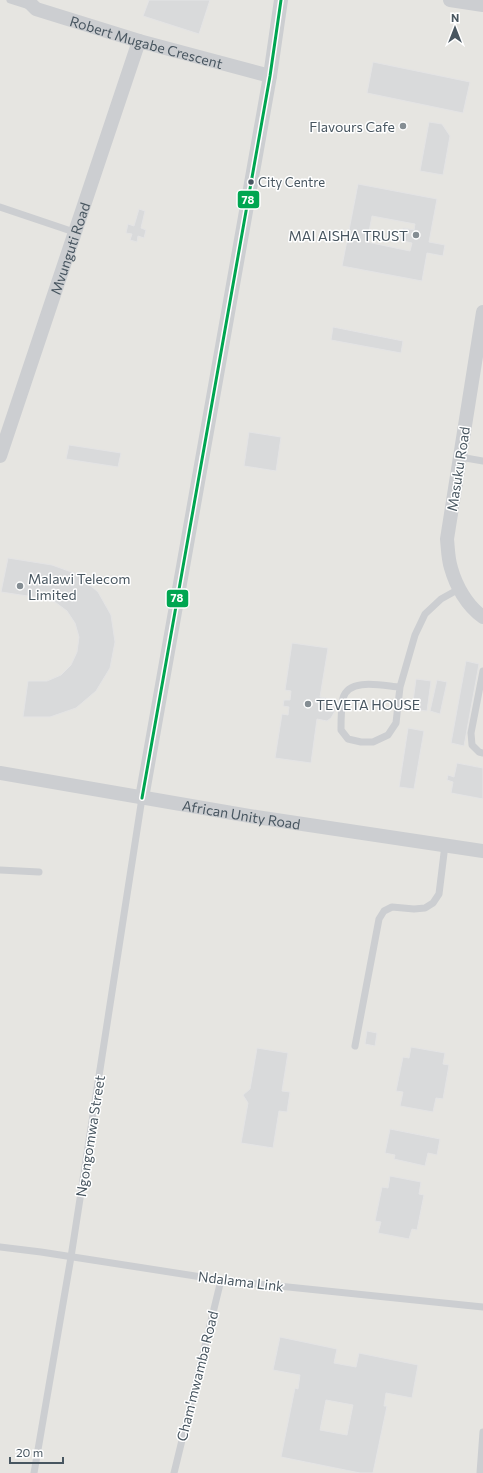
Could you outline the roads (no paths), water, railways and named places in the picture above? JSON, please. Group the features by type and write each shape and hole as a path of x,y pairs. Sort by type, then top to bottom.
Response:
{"street":[{"path":"142,798 270,76 281,0"},
{"path":"450,0 483,5"},
{"name":"Robert Mugabe Crescent","path":"32,4 139,41 270,76"},
{"name":"Mvunguti Road","path":"0,456 139,41"},
{"name":"Masuku Road","path":"483,316 447,540 451,567 459,589 475,611 483,617"},
{"name":"African Unity Road","path":"0,773 256,817 483,851"}],"lane":[{"path":"10,0 32,4"},
{"path":"0,207 74,232"},
{"path":"460,457 483,461"},
{"path":"400,687 362,684 351,688 344,697 341,730 348,739 361,742 372,742 388,735 396,723 400,687 415,634 426,614 441,599 459,589"},
{"path":"483,671 470,733 472,745 479,752 483,753"},
{"name":"Ngongomwa Street","path":"34,1473 71,1257 142,798"},
{"path":"355,1046 379,919 384,911 392,907 414,909 425,908 433,903 439,894 445,845"},
{"path":"0,870 39,872"},
{"name":"Ndalama Link","path":"0,1247 221,1280 483,1307"},
{"name":"Cham'mwamba Road","path":"174,1473 221,1280"},
{"path":"480,1473 483,1432"}],"place":[{"name":"Flavours Cafe","path":"403,126"},
{"name":"City Centre","path":"251,182"},
{"name":"MAI AISHA TRUST","path":"416,235"},
{"name":"Malawi Telecom Limited","path":"20,586"},
{"name":"TEVETA HOUSE","path":"308,704"}]}
